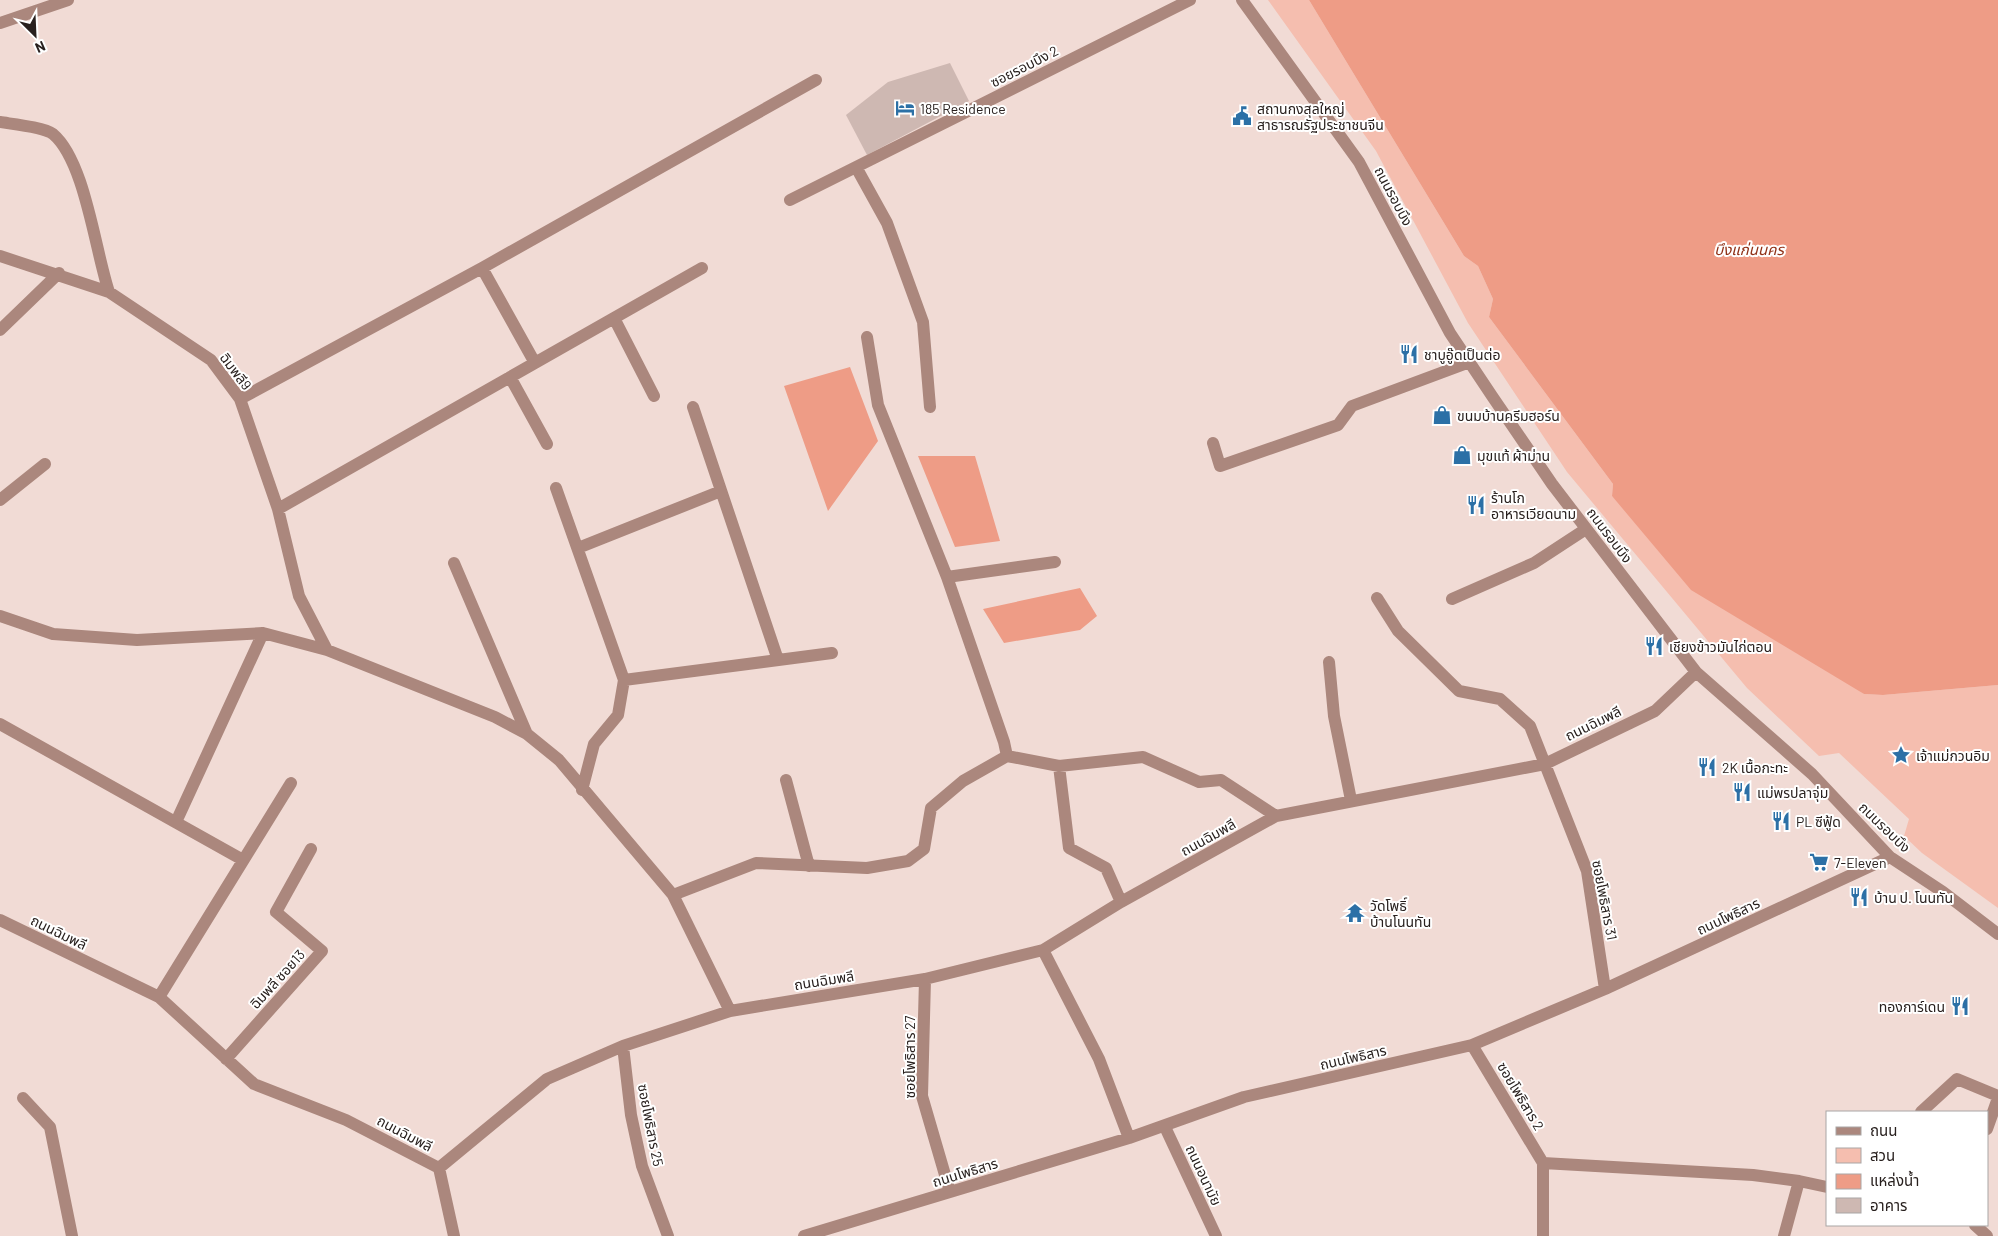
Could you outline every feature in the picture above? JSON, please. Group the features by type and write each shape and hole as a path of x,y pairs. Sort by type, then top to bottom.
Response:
{"street":[{"path":"0,23 68,0"},
{"name":"ซอยรอบบึง 2","path":"790,200 1190,0"},
{"name":"ถนนรอบบึง","path":"1242,0 1359,162 1450,333 1552,484 1696,672 1812,774 1890,857 1944,892 1998,934"},
{"path":"240,399 482,268 816,80"},
{"path":"0,122 51,132 70,152 84,196 109,292"},
{"path":"856,167 887,223 923,322 930,408"},
{"name":"ฉิมพลี9","path":"0,256 109,292 211,360 240,399 278,509 299,596 327,650"},
{"path":"482,268 535,363"},
{"path":"278,509 702,268"},
{"path":"0,330 59,274"},
{"path":"614,318 654,396"},
{"path":"867,337 878,405 947,577 1004,742 1007,756"},
{"path":"1214,442 1220,466 1338,425 1352,406 1470,362"},
{"path":"510,377 548,444"},
{"path":"693,407 778,660"},
{"path":"0,500 45,464"},
{"path":"556,488 624,680 618,715 594,744 582,790"},
{"path":"578,548 721,491"},
{"path":"1452,599 1534,563 1586,529"},
{"path":"947,577 1054,562"},
{"path":"454,563 527,734"},
{"name":"ซอยโพธิสาร 31","path":"1377,598 1398,632 1458,691 1500,699 1530,726 1587,871 1605,989"},
{"path":"0,616 53,634 128,639 263,633 327,650 495,717 527,734 559,760 582,790 673,895 730,1011"},
{"path":"176,822 263,633"},
{"path":"624,680 832,653"},
{"path":"1329,662 1334,716 1351,800"},
{"name":"ถนนฉิมพลี","path":"0,920 159,996 254,1084 346,1120 439,1168 547,1079 624,1046 730,1011 925,979 1043,950 1121,902 1276,816 1545,764 1654,710 1696,672"},
{"path":"0,724 243,860"},
{"path":"673,895 756,863 867,868 908,861 924,849 931,808 963,781 1007,756 1059,766 1143,757 1199,782 1222,780 1276,816"},
{"path":"1059,766 1069,848 1106,868 1121,902"},
{"path":"786,780 809,866"},
{"path":"159,996 291,783"},
{"name":"ฉิมพลี ซอย13","path":"226,1058 322,951 276,912 310,849"},
{"name":"ถนนโพธิสาร","path":"804,1236 1165,1127 1244,1097 1472,1045 1605,989 1890,857"},
{"path":"1043,950 1099,1059 1129,1138"},
{"name":"ซอยโพธิสาร 27","path":"925,979 922,1096 950,1192"},
{"name":"ซอยโพธิสาร 2","path":"1472,1045 1543,1163"},
{"name":"ซอยโพธิสาร 25","path":"624,1046 631,1115 642,1166 668,1236"},
{"path":"1922,1111 1957,1079 1998,1097 1988,1126"},
{"path":"23,1098 50,1127 72,1236"},
{"name":"ถนนอนามัย","path":"1165,1127 1216,1236"},
{"path":"1543,1236 1543,1163 1753,1175 1826,1187"},
{"path":"439,1168 454,1236"},
{"path":"1784,1236 1799,1181"},
{"path":"1976,1226 1987,1236"}],"green space":[{"path":"1268,0 1309,0 1464,256 1478,266 1493,299 1489,317 1613,484 1612,496 1864,694 1883,695 1998,685 1998,908 1922,853 1904,836 1909,819 1839,753 1819,756 1747,688 1567,472 1468,323 1376,151"}],"water":[{"name":"บึงแก่นนคร","path":"1309,0 1998,0 1998,685 1883,695 1864,694 1691,590 1612,496 1613,484 1489,317 1493,299 1478,266 1464,256"},
{"path":"850,367 878,441 828,511 784,386"},
{"path":"918,456 975,456 1000,541 955,547"},
{"path":"1080,588 1097,616 1080,630 1004,643 983,609"}],"building":[{"name":"185 Residence","path":"950,63 969,101 867,155 846,115 888,82"}],"place":[{"name":"185 Residence","path":"905,108"},
{"name":"สถานกงสุลใหญ่ สาธารณรัฐประชาชนจีน","path":"1242,116"},
{"name":"ชาบูอู๊ดเป็นต่อ","path":"1409,354"},
{"name":"ขนมบ้านครีมฮอร์น","path":"1442,415"},
{"name":"มุขแท้ ผ้าม่าน","path":"1462,455"},
{"name":"ร้านโก อาหารเวียดนาม","path":"1476,505"},
{"name":"เชียงข้าวมันไก่ตอน","path":"1654,646"},
{"name":"เจ้าแม่กวนอิม","path":"1901,755"},
{"name":"2K เนื้อกะทะ","path":"1707,767"},
{"name":"แม่พรปลาจุ่ม","path":"1742,792"},
{"name":"PL ซีฟู้ด","path":"1781,821"},
{"name":"7-Eleven","path":"1819,862"},
{"name":"บ้าน ป. โนนทัน","path":"1859,897"},
{"name":"วัดโพธิ์ บ้านโนนทัน","path":"1355,913"},
{"name":"ทองการ์เดน","path":"1960,1006"}]}
